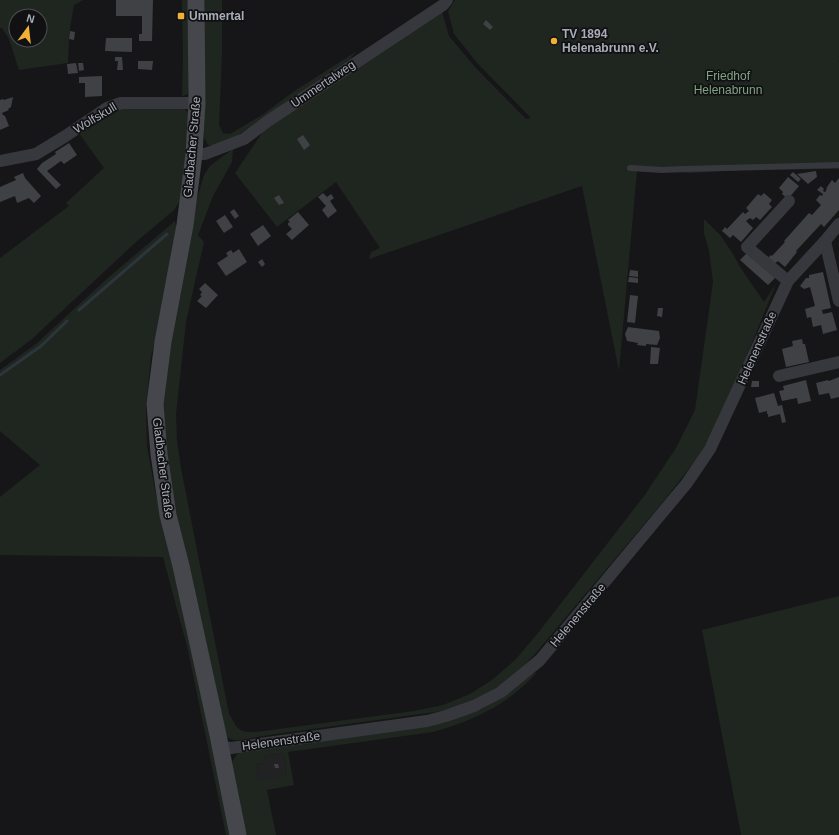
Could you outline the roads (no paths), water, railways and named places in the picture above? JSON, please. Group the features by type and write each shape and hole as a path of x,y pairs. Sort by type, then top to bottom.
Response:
{"main road":[{"name":"Gladbacher Straße","path":"196,0 197,103 194,154 185,225 163,342 155,404 159,454 168,515 181,566 238,835"}],"street":[{"name":"Ummertalweg","path":"194,154 205,154 244,139 268,121 443,5 447,0"},
{"name":"Wolfskull","path":"0,161 36,154 107,108 121,103 197,103"},
{"path":"788,281 747,247 789,201"},
{"name":"Helenenstraße","path":"220,747 231,748 427,721 446,716 474,706 501,692 540,660 687,483 710,449 788,281 839,224"},
{"path":"825,241 839,301"},
{"path":"779,376 839,362"}],"lane":[{"path":"630,168 683,170 839,165"}],"waterway":[{"path":"79,310 167,234"},
{"path":"0,375 41,346 67,321"}],"place":[{"name":"Ummertal","path":"181,16"},
{"name":"TV 1894 Helenabrunn e.V.","path":"554,41"}],"park label":[{"name":"Friedhof Helenabrunn","path":"728,83"}]}
